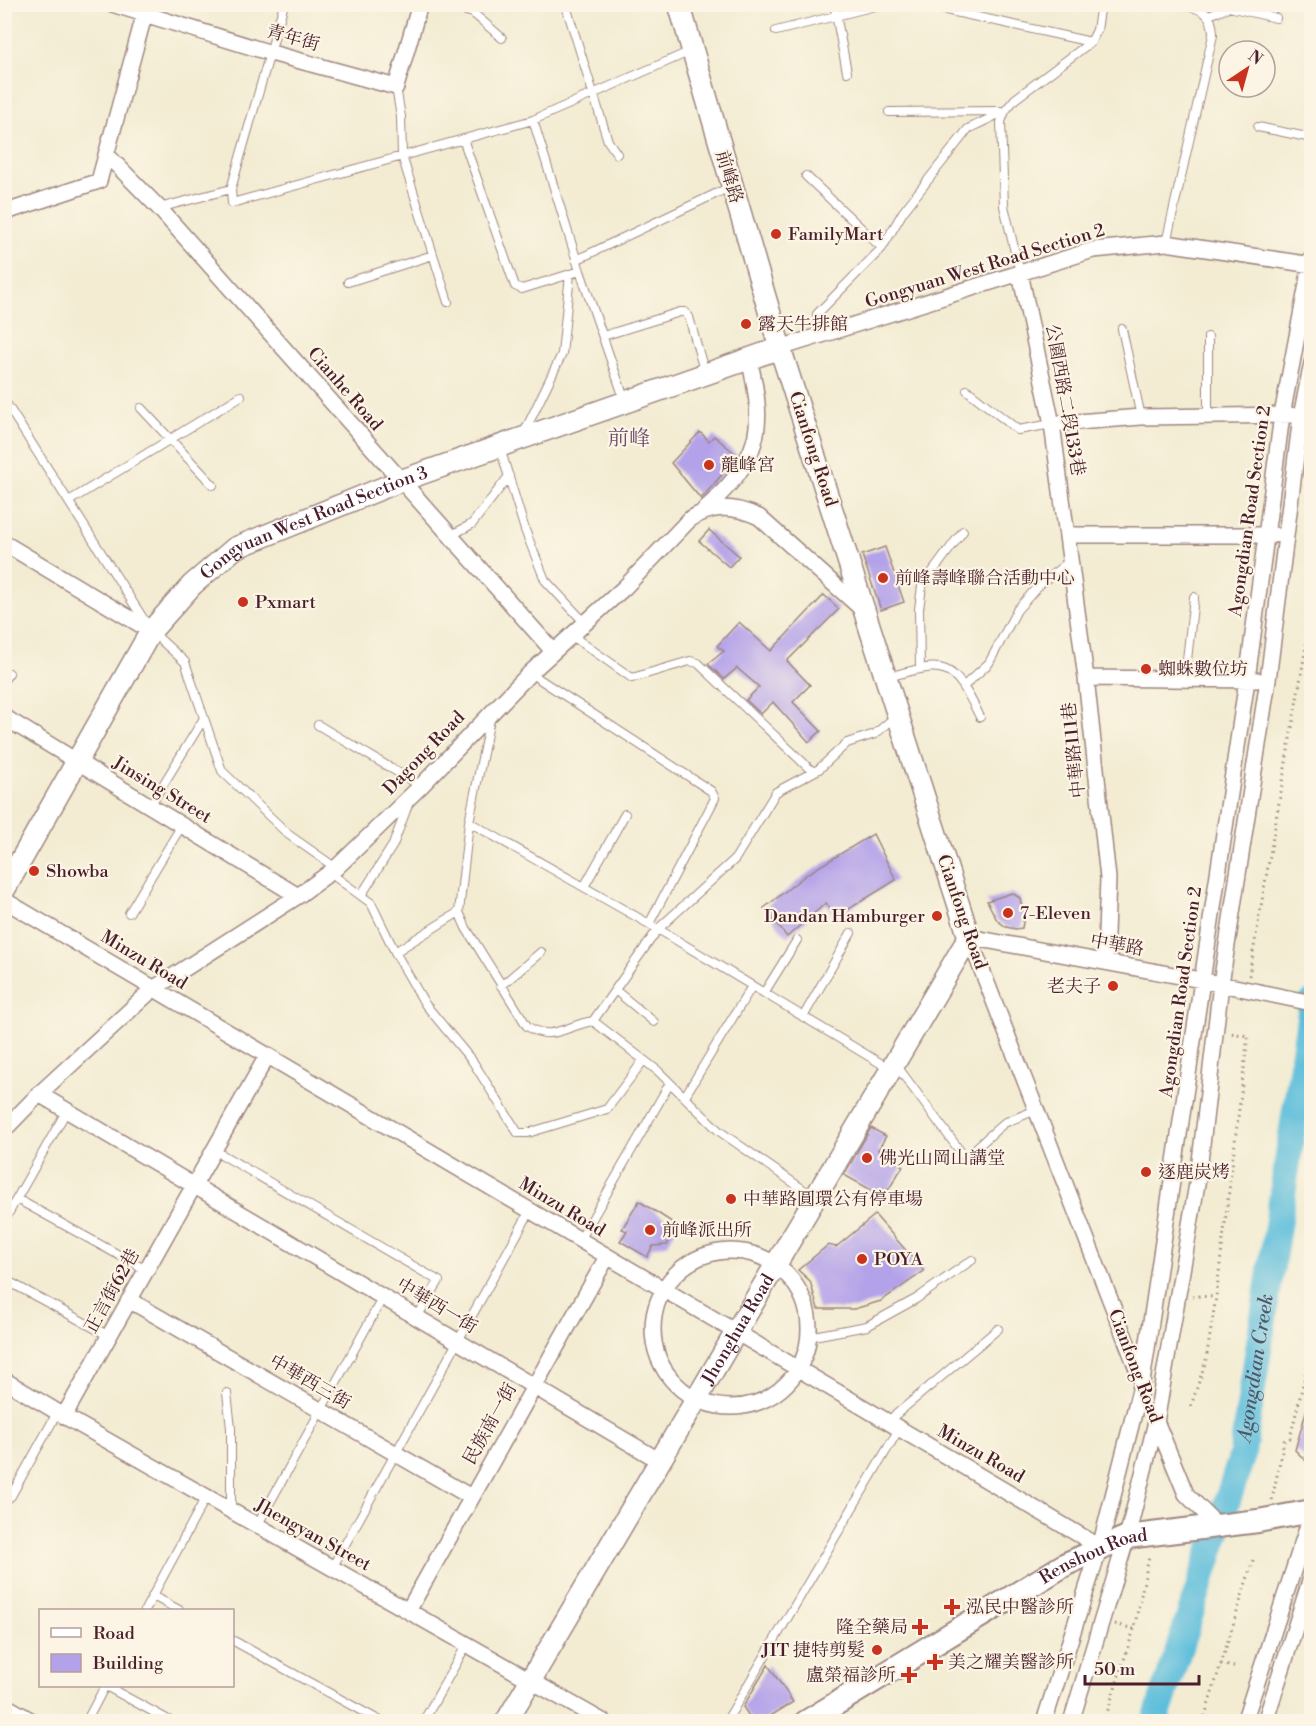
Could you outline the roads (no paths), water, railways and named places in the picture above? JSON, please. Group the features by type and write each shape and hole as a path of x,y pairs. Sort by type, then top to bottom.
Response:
{"main road":[{"name":"前峰路","path":"680,4 691,51 780,348"},
{"name":"Gongyuan West Road Section 3","path":"4,890 151,631 192,585 235,548 400,481 780,348"},
{"name":"Cianfong Road","path":"780,348 969,937"},
{"name":"Jhonghua Road","path":"506,1722 969,937"},
{"name":"Renshou Road","path":"806,1722 1066,1564 1100,1547 1127,1537 1311,1512"}],"street":[{"name":"青年街","path":"112,4 146,9 271,53 396,87"},
{"path":"396,87 420,4"},
{"path":"4,210 9,211 99,181 146,9"},
{"name":"Cianhe Road","path":"106,154 159,208 400,481 554,651"},
{"name":"Gongyuan West Road Section 2","path":"780,348 818,338 1093,250 1166,243 1311,263"},
{"name":"Agongdian Road Section 2","path":"1044,1722 1100,1547 1142,1382 1247,680 1264,533 1282,415 1311,263"},
{"name":"公園西路二段133巷","path":"1020,273 1052,424 1067,535"},
{"name":"Dagong Road","path":"4,1130 39,1094 153,989 333,871 416,791 530,673 625,587 690,519 702,512 727,489 754,449 758,427 755,381 749,359"},
{"name":"Agongdian Road Section 2","path":"1071,1722 1127,1537 1156,1422 1198,1178 1221,984 1268,680 1301,416 1311,363"},
{"path":"1052,424 1141,417 1301,416"},
{"path":"702,512 722,507 742,509 759,517 865,612"},
{"path":"1067,535 1264,533 1285,536"},
{"name":"中華路111巷","path":"1067,535 1086,678 1107,878 1105,962"},
{"path":"4,543 151,631"},
{"path":"1086,678 1268,680"},
{"name":"Jinsing Street","path":"4,717 298,896"},
{"path":"1225,832 1243,834"},
{"name":"Minzu Road","path":"4,900 1100,1547"},
{"name":"中華路","path":"969,937 1202,980 1311,1003"},
{"name":"Cianfong Road","path":"969,937 1173,1465 1186,1494 1218,1526"},
{"name":"正言街62巷","path":"61,1414 109,1336 267,1056"},
{"name":"中華西一街","path":"39,1094 660,1461"},
{"path":"1174,1175 1198,1178"},
{"path":"723,1250 748,1252 776,1264 790,1277 803,1298 809,1322 808,1337 799,1370 783,1389 762,1402 738,1408 713,1406 696,1400 671,1381 658,1360 652,1336 653,1320 662,1289 678,1270 699,1256 723,1250"},
{"name":"民族南一街","path":"408,1611 607,1257"},
{"name":"中華西三街","path":"129,1300 471,1497"},
{"name":"Jhengyan Street","path":"4,1380 604,1722"},
{"path":"1244,1722 1306,1543 1311,1512"},
{"path":"1265,1722 1311,1575"},
{"path":"4,1705 34,1722"}],"lane":[{"path":"284,4 231,189 232,203 533,120 691,51"},
{"path":"441,4 472,13 502,38"},
{"path":"834,4 848,72"},
{"path":"776,32 883,4"},
{"path":"818,338 817,314 882,248 903,212 968,129 1005,111 1015,99 1091,42 1097,30 1101,4"},
{"path":"1166,243 1213,35 1213,22 1209,15 1195,6 1180,4"},
{"path":"923,5 1091,42"},
{"path":"566,6 608,141 617,154"},
{"path":"1209,15 1229,7 1276,18"},
{"path":"396,87 401,117 402,156 448,302"},
{"path":"890,112 1005,111"},
{"path":"1005,111 1000,135 1004,206 1020,273"},
{"path":"533,120 576,260 626,403"},
{"path":"1258,127 1311,138"},
{"path":"463,139 514,286 522,289 580,271"},
{"path":"806,176 882,248"},
{"path":"576,260 732,186"},
{"path":"159,208 231,189"},
{"path":"348,282 433,255"},
{"path":"521,440 562,354 570,274"},
{"path":"603,336 686,312 705,374"},
{"path":"1122,329 1141,417"},
{"path":"1208,337 1208,415"},
{"path":"967,390 1018,430 1052,424"},
{"path":"69,501 241,396"},
{"path":"4,400 151,631 185,662 222,771 289,835 372,903 395,952 425,1004 473,1062 518,1133 528,1133 607,1109 643,1061"},
{"path":"141,408 213,485"},
{"path":"500,447 525,530 545,580 584,622"},
{"path":"450,536 472,524 509,476"},
{"path":"920,669 919,609 922,586 963,531"},
{"path":"964,685 989,663 1017,610 1038,585 1070,561"},
{"path":"1185,678 1194,597"},
{"path":"571,635 632,678 690,661 698,663 813,772"},
{"path":"886,678 938,666 964,685 980,717"},
{"path":"530,673 711,791 715,798 649,924"},
{"path":"492,712 469,822 459,912 501,986 527,1026 543,1034 552,1035 593,1021 658,929 735,859 776,792 813,772 847,743 875,734 898,714"},
{"path":"150,806 204,718"},
{"path":"318,725 416,791 393,844 362,894"},
{"path":"584,887 625,814"},
{"path":"469,822 658,929 803,1017 893,1067 963,1155 967,1156 1004,1123 1036,1110"},
{"path":"129,913 182,825"},
{"path":"395,952 459,912"},
{"path":"803,1017 851,933"},
{"path":"764,993 796,940"},
{"path":"501,986 542,952"},
{"path":"685,1096 752,986"},
{"path":"615,990 654,1022"},
{"path":"593,1021 685,1096 719,1131 816,1198"},
{"path":"580,1240 670,1083"},
{"path":"4,1221 67,1110"},
{"path":"214,1150 439,1281 417,1317"},
{"path":"17,1199 146,1270"},
{"path":"332,1568 530,1211"},
{"path":"808,1337 867,1326 916,1299 972,1260"},
{"path":"4,1279 109,1336"},
{"path":"257,1526 383,1297"},
{"path":"726,1722 893,1425 998,1329"},
{"path":"227,1393 231,1428 231,1511"},
{"path":"4,1502 11,1496 61,1414"},
{"path":"146,1609 206,1497"},
{"path":"153,1596 176,1609"},
{"path":"234,1641 382,1722"},
{"path":"423,1722 467,1644"},
{"path":"86,1722 105,1687"},
{"path":"108,1687 172,1722"}],"waterway":[{"name":"Agongdian Creek","path":"1155,1722 1242,1456 1312,1003"}],"place":[{"name":"FamilyMart","path":"776,234"},
{"name":"露天牛排館","path":"746,324"},
{"name":"龍峰宮","path":"709,465"},
{"name":"前峰壽峰聯合活動中心","path":"883,578"},
{"name":"Pxmart","path":"243,602"},
{"name":"蜘蛛數位坊","path":"1146,669"},
{"name":"Showba","path":"34,871"},
{"name":"7-Eleven","path":"1008,913"},
{"name":"Dandan Hamburger","path":"937,916"},
{"name":"老夫子","path":"1113,986"},
{"name":"佛光山岡山講堂","path":"867,1158"},
{"name":"逐鹿炭烤","path":"1146,1172"},
{"name":"中華路圓環公有停車場","path":"731,1199"},
{"name":"前峰派出所","path":"650,1230"},
{"name":"POYA","path":"862,1259"},
{"name":"泓民中醫診所","path":"952,1607"},
{"name":"隆全藥局","path":"920,1627"},
{"name":"JIT 捷特剪髮","path":"877,1650"},
{"name":"美之耀美醫診所","path":"935,1662"},
{"name":"盧榮福診所","path":"909,1675"}],"district":[{"name":"前峰","path":"629,439"}]}
